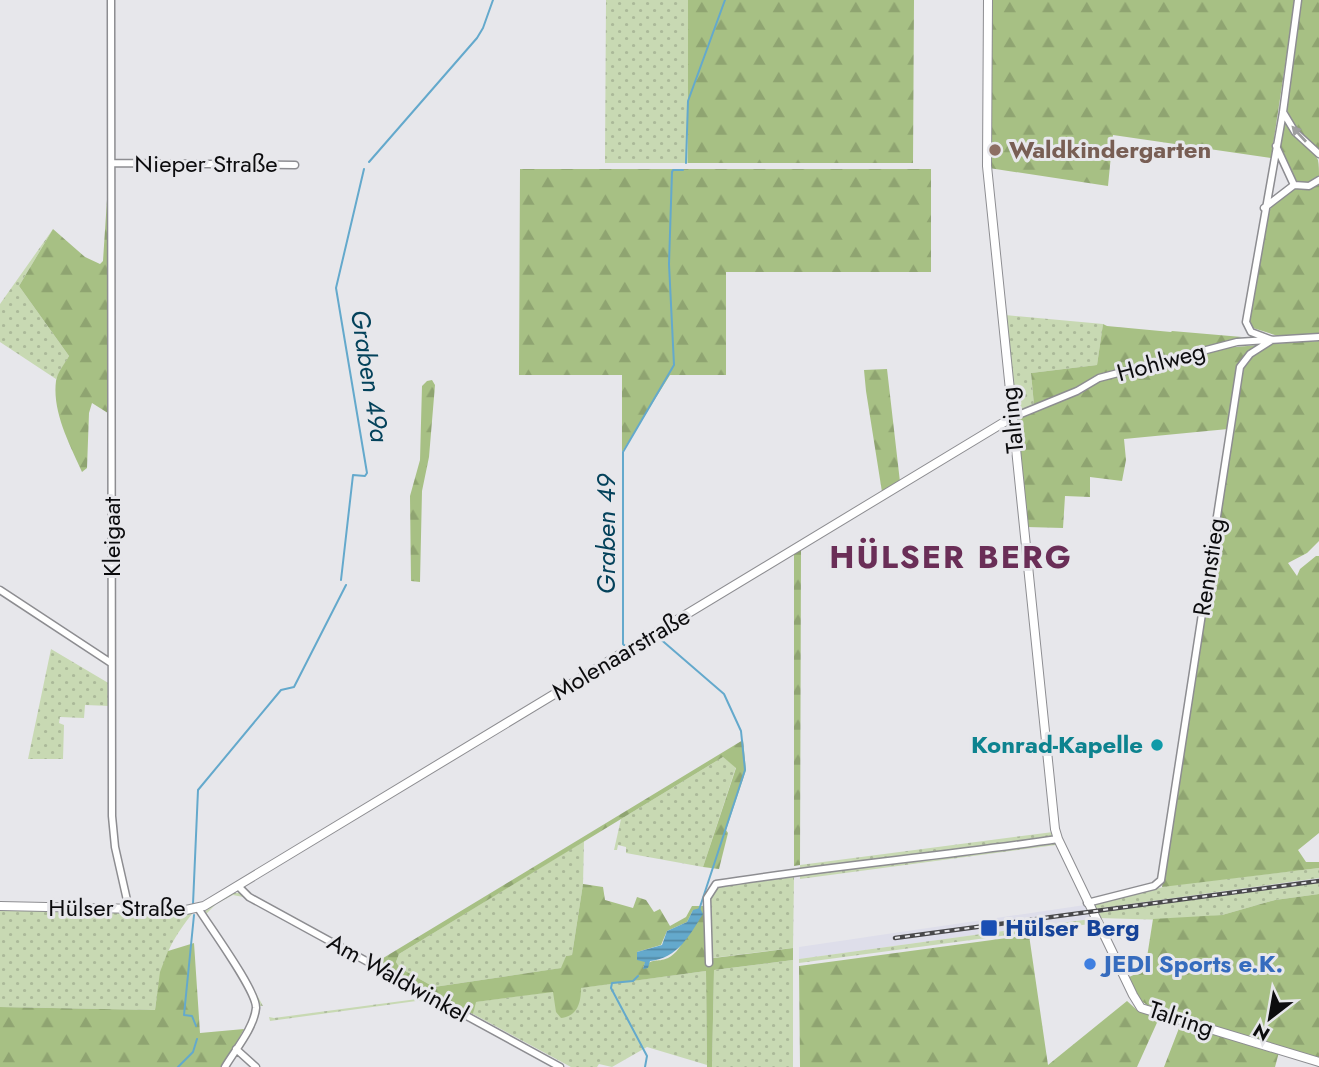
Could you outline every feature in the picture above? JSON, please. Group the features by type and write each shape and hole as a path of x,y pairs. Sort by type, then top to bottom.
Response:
{"street":[{"name":"Nieper Straße","path":"111,0 113,163 295,165"},
{"name":"Talring","path":"988,0 987,166 1058,839 1087,903 1141,1007 1319,1062"},
{"path":"1272,340 1251,332 1246,322 1283,112 1298,0"},
{"path":"1283,112 1295,132 1319,154"},
{"path":"1276,144 1294,184"},
{"name":"Kleigaat","path":"113,163 112,816 115,846 129,909"},
{"path":"1264,208 1294,184 1309,186 1319,180"},
{"name":"Hohlweg","path":"1012,418 1099,379 1237,342 1319,337"},
{"name":"Rennstieg","path":"1087,903 1154,886 1161,880 1240,367 1243,360 1272,340"},
{"name":"Molenaarstraße","path":"234,888 1012,418"},
{"path":"0,590 111,663"},
{"path":"709,963 707,898 716,884 796,871 976,852 1058,839"},
{"name":"Hülser Straße","path":"0,906 198,908 234,888"},
{"name":"Am Waldwinkel","path":"234,888 561,1067"},
{"path":"198,908 255,999 256,1008 252,1020 225,1067"},
{"path":"236,1049 256,1067"}],"shaded area":[{"path":"1319,878 1319,883 1096,913 1094,909"},
{"path":"1085,905 1091,919 799,959 799,947"}],"green space":[{"path":"606,0 688,0 688,163 605,163"},
{"path":"688,0 914,0 913,163 688,163"},
{"path":"991,0 1295,0 1271,158 1113,135 1108,186 989,168"},
{"path":"1301,0 1319,0 1319,150 1295,126 1286,107"},
{"path":"1285,122 1318,160 1319,177 1305,184 1293,178 1280,148 1282,123"},
{"path":"109,169 111,415 92,403 89,413 87,468 82,472 63,428 55,393 59,371 69,356 19,286 53,229 85,257 100,264 103,261"},
{"path":"520,169 931,169 931,272 726,272 726,375 670,375 622,452 622,375 519,375"},
{"path":"1319,183 1319,335 1278,336 1253,328 1249,320 1267,215 1272,206 1291,189 1306,189"},
{"path":"53,229 19,286 69,356 56,379 0,342 0,304"},
{"path":"1005,315 1103,324 1097,365 1031,373 1034,405 1015,412"},
{"path":"1103,324 1242,337 1099,374 1078,388 1034,405 1031,373 1097,365"},
{"path":"1319,341 1319,541 1307,553 1288,563 1297,576 1300,569 1319,556 1319,833 1298,850 1306,862 1319,862 1319,868 1162,887 1239,378 1245,360 1269,344"},
{"path":"1259,345 1241,360 1228,429 1124,439 1126,460 1122,481 1090,477 1090,497 1065,496 1063,528 1027,527 1015,419 1080,394 1100,381 1224,348"},
{"path":"887,369 900,482 882,492 864,370"},
{"path":"432,380 435,385 429,457 422,491 420,582 411,581 410,496 420,460 422,386"},
{"path":"801,550 800,865 794,866 794,554"},
{"path":"51,649 110,684 110,706 85,705 84,718 60,717 59,723 64,725 63,759 28,759"},
{"path":"743,740 746,770 726,830 728,833 719,869 703,867 736,768 723,757 399,954 396,962 400,968 434,987 561,968 566,956 572,955 583,884 603,887 605,900 633,908 637,897 646,900 654,912 660,909 670,926 686,917 692,906 706,906 706,959 793,948 793,960 714,970 712,1067 707,1067 706,971 581,988 575,1011 561,1018 556,1012 553,992 476,1002 473,1014 436,998 438,997 375,963","holes":["693,910 682,943 674,954 649,962 643,968 646,961 637,952 661,945 667,931 687,922"]},
{"path":"723,757 736,767 703,867 626,853 626,847 618,845 617,850 614,850 621,819"},
{"path":"1053,832 1056,845 800,879 800,865"},
{"path":"584,841 583,884 572,955 566,956 562,968 434,987 400,968 396,962 399,954"},
{"path":"1319,868 1319,878 1094,909 1092,905 1171,885"},
{"path":"794,877 793,948 712,958 710,899 717,886"},
{"path":"1319,883 1319,894 1275,900 1222,915 1167,920 1098,918 1096,913"},
{"path":"231,893 240,893 431,999 270,1021 269,1017 417,999 423,995 243,897 233,895 216,904 206,914 263,1006 260,1006 204,912"},
{"path":"1319,894 1319,1058 1147,1005 1140,1000 1129,977 1145,970 1153,919 1222,915 1275,900"},
{"path":"0,910 192,914 175,938 165,959 155,1010 0,1007"},
{"path":"1091,919 1090,924 799,963 799,959"},
{"path":"1029,935 1048,1065 1127,1001 1137,1010 1160,1016 1137,1067 800,1067 799,966"},
{"path":"194,943 200,1033 244,1029 223,1067 0,1067 0,1007 155,1010 160,972 168,951"},
{"path":"793,960 793,1067 712,1067 714,970"},
{"path":"706,971 707,1065 647,1047 612,1067 599,1064 597,1067 571,1067 473,1014 475,1002"},
{"path":"1181,1023 1279,1052 1275,1067 1164,1067"}],"water":[{"path":"700,908 703,914 682,945 660,959 650,961 648,968 643,969 645,962 637,960 637,952 662,945 667,931 687,922 693,910"}],"waterway":[{"name":"Graben 49a","path":"369,162 477,38 493,0"},
{"name":"Graben 49","path":"686,163 688,101 725,0"},
{"name":"Graben 49a","path":"341,580 353,475 365,476 367,473 336,288 364,169"},
{"name":"Graben 49","path":"646,634 625,646 623,644 623,452 674,365 669,264 672,172 683,170"},
{"name":"Graben 49a","path":"193,904 198,790 281,690 294,687 346,585"},
{"name":"Graben 49","path":"658,637 724,694 741,731 745,770 699,910"},
{"name":"Graben 49a","path":"194,915 184,1015 192,1016 196,1026"},
{"name":"Graben 49","path":"638,976 633,981 612,983 611,988 647,1056 645,1067"},
{"name":"Graben 49a","path":"178,1067 193,1052 197,1039"}],"railway":[{"path":"895,938 1319,881"}],"place":[{"name":"Waldkindergarten","path":"995,150"},
{"name":"Konrad-Kapelle","path":"1157,745"},
{"name":"Hülser Berg","path":"989,928"},
{"name":"JEDI Sports e.K.","path":"1090,964"}],"district":[{"name":"HÜLSER BERG","path":"951,557"}]}
